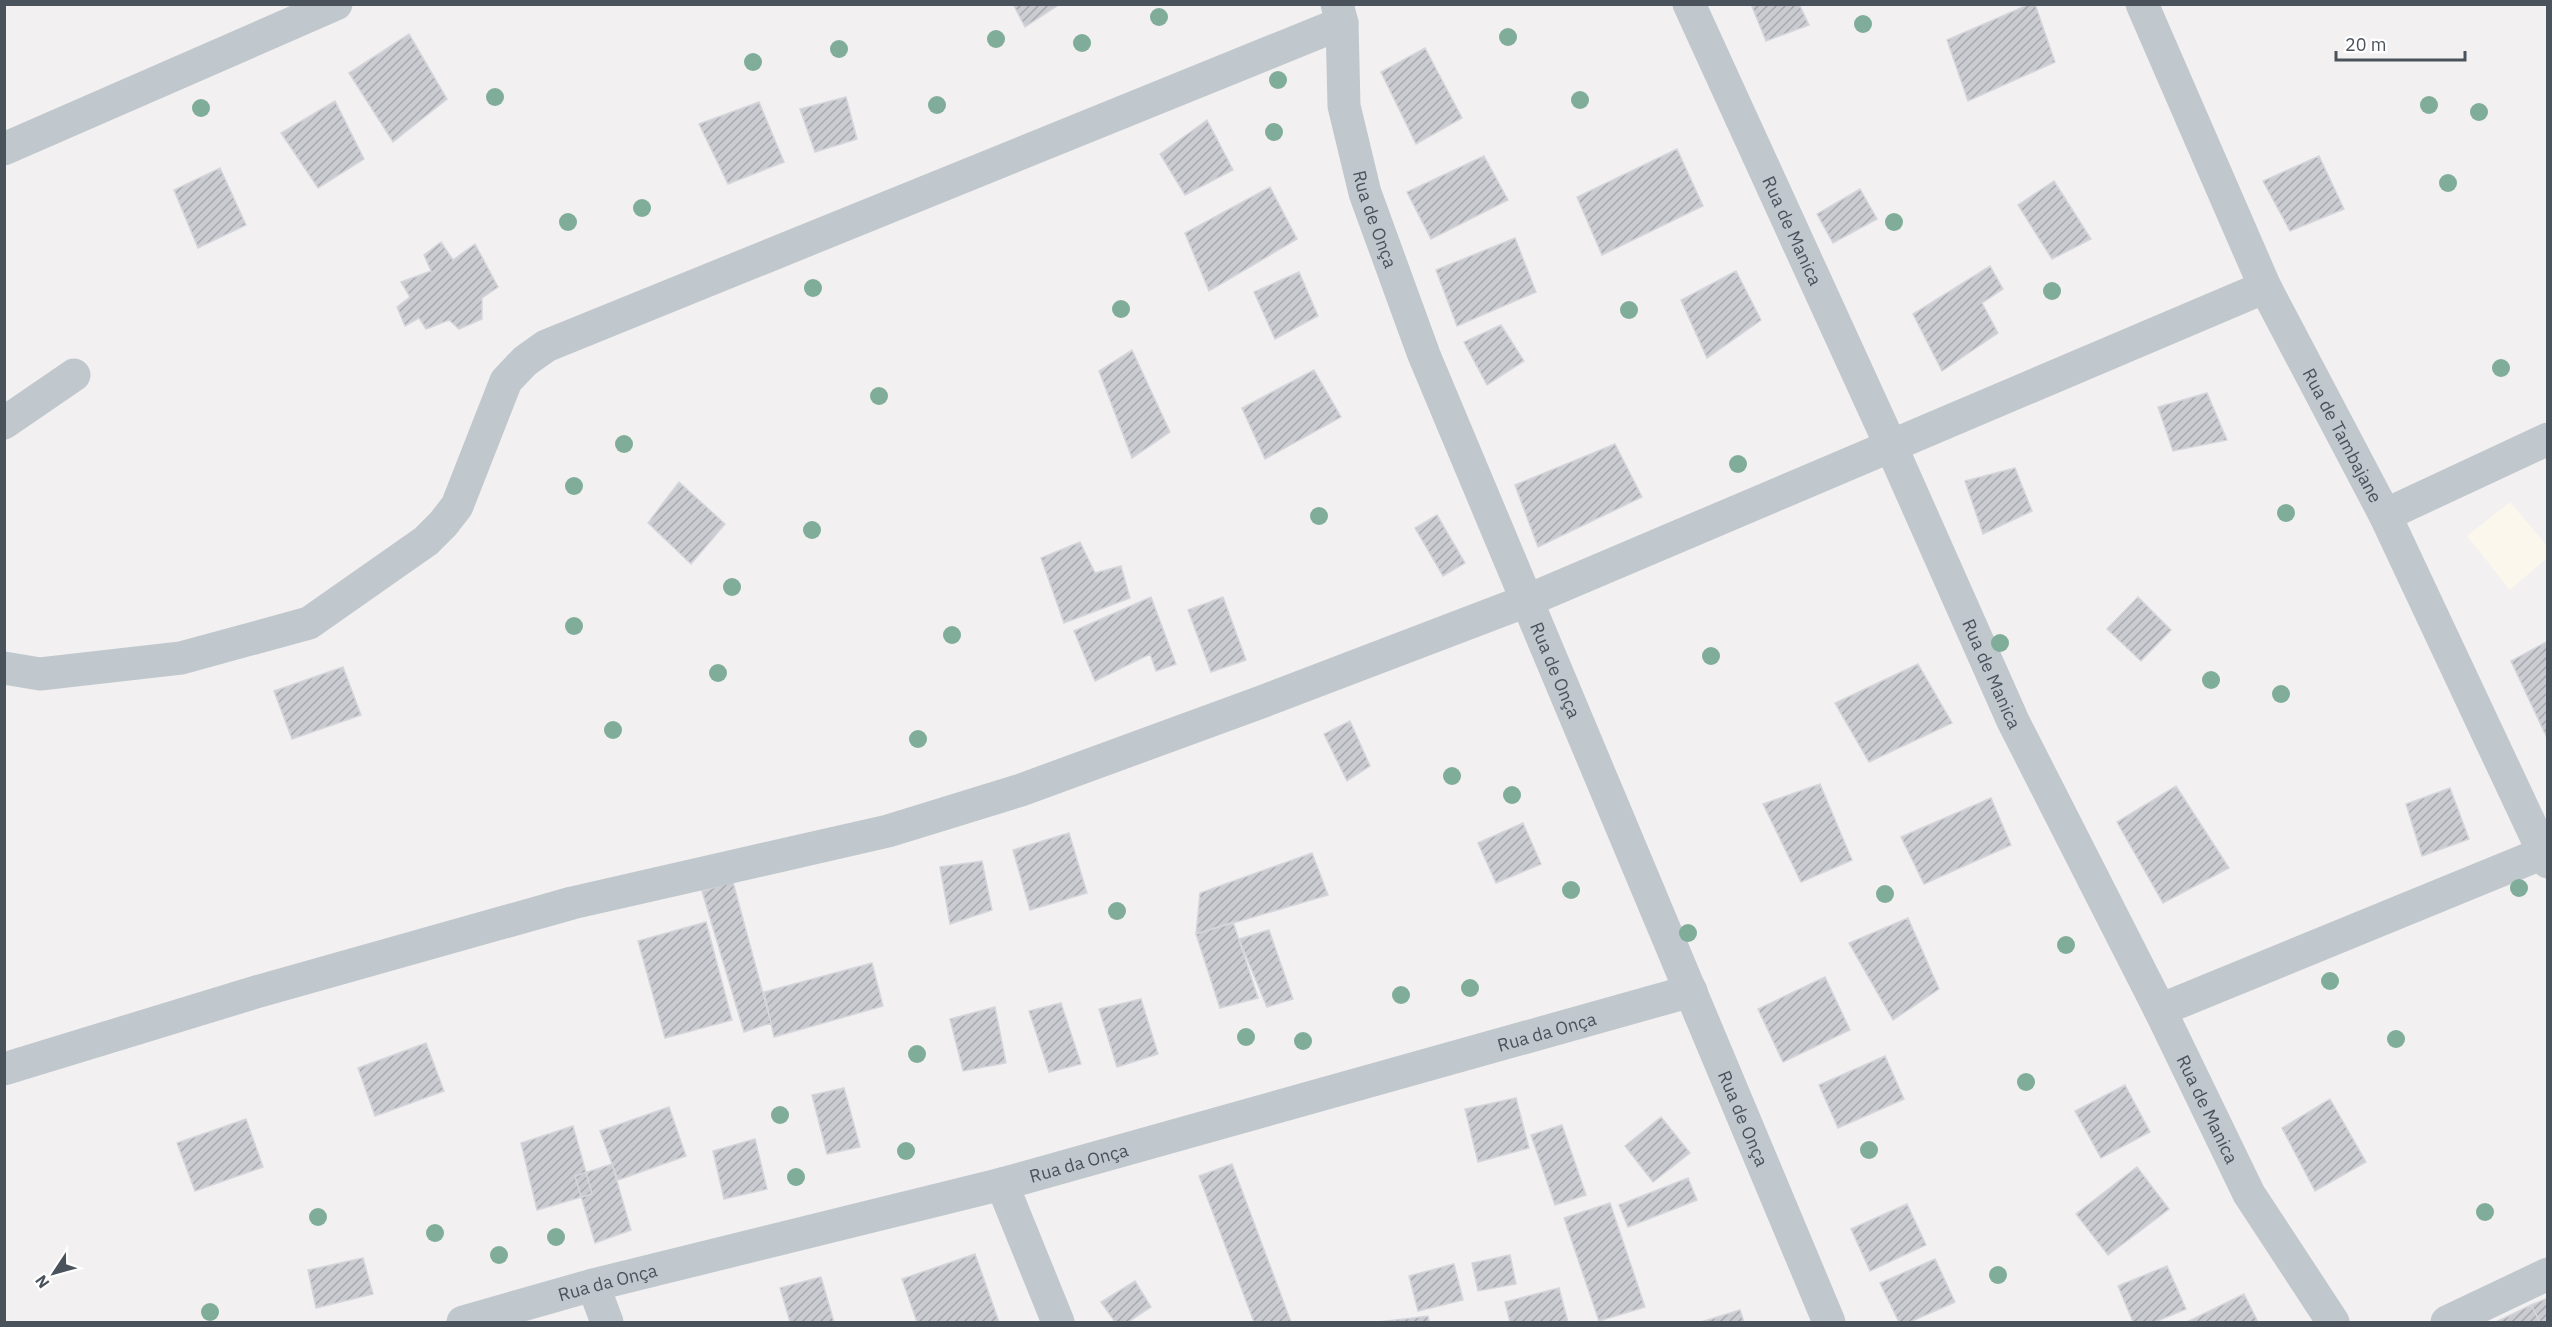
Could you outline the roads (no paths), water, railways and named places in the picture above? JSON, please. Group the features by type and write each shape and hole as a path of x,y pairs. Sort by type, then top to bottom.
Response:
{"street":[{"path":"4,149 336,4"},
{"name":"Rua de Manica","path":"1689,4 1891,446 2013,721 2160,1010 2249,1194 2333,1323"},
{"name":"Rua de Tambajane","path":"2142,4 2265,287 2385,515 2546,855"},
{"path":"4,668 40,674 181,658 309,622 426,541 443,525 457,506 506,381 525,361 546,346 1340,14"},
{"name":"Rua de Onça","path":"1340,14 1344,106 1365,193 1424,355 1829,1323"},
{"path":"4,1069 256,992 572,903 888,831 1021,790 1264,701 1526,601 2265,287"},
{"path":"4,423 74,375"},
{"path":"2385,515 2547,439"},
{"path":"2160,1010 2546,855"},
{"name":"Rua da Onça","path":"463,1323 594,1285 1002,1184 1691,991"},
{"path":"1002,1184 1058,1323"},
{"path":"2447,1323 2547,1274"},
{"path":"594,1285 607,1323"}]}
